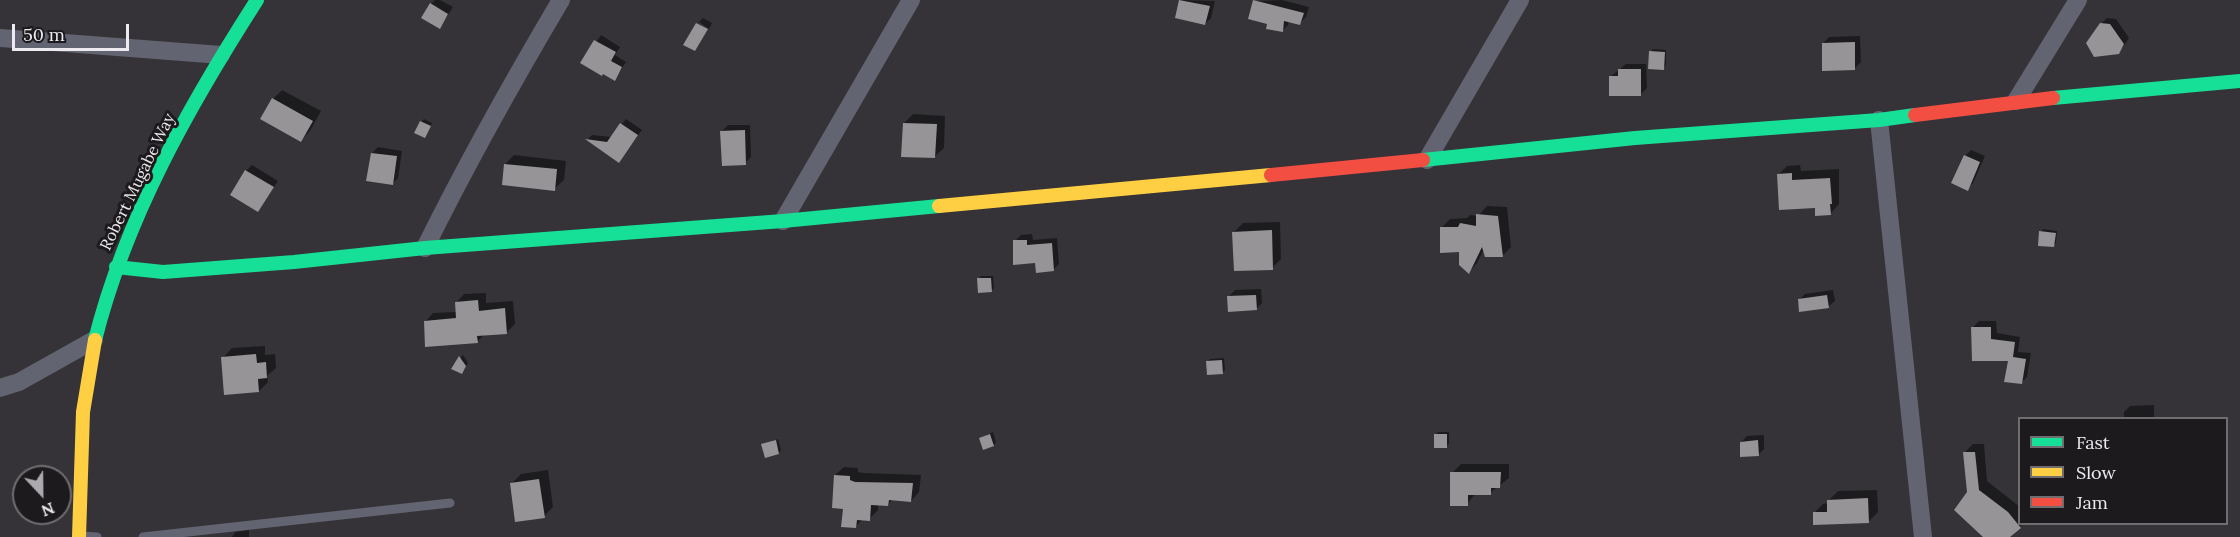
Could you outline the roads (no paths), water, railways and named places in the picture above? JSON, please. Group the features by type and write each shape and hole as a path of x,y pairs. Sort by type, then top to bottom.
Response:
{"street":[{"name":"Robert Mugabe Way","path":"79,536 83,408 94,340 116,267 146,199 221,55 257,0"},
{"path":"425,248 484,133 561,0"},
{"path":"783,221 911,0"},
{"path":"1427,160 1520,0"},
{"path":"2016,101 2078,0"},
{"path":"0,38 221,55"},
{"path":"116,267 163,272 294,262 425,248 783,221 1635,138 1879,120 2016,101 2240,81"},
{"path":"1879,120 1923,537"},
{"path":"0,388 19,382 94,340"}],"lane":[{"path":"143,537 450,503"},
{"path":"79,536 97,537"}]}
